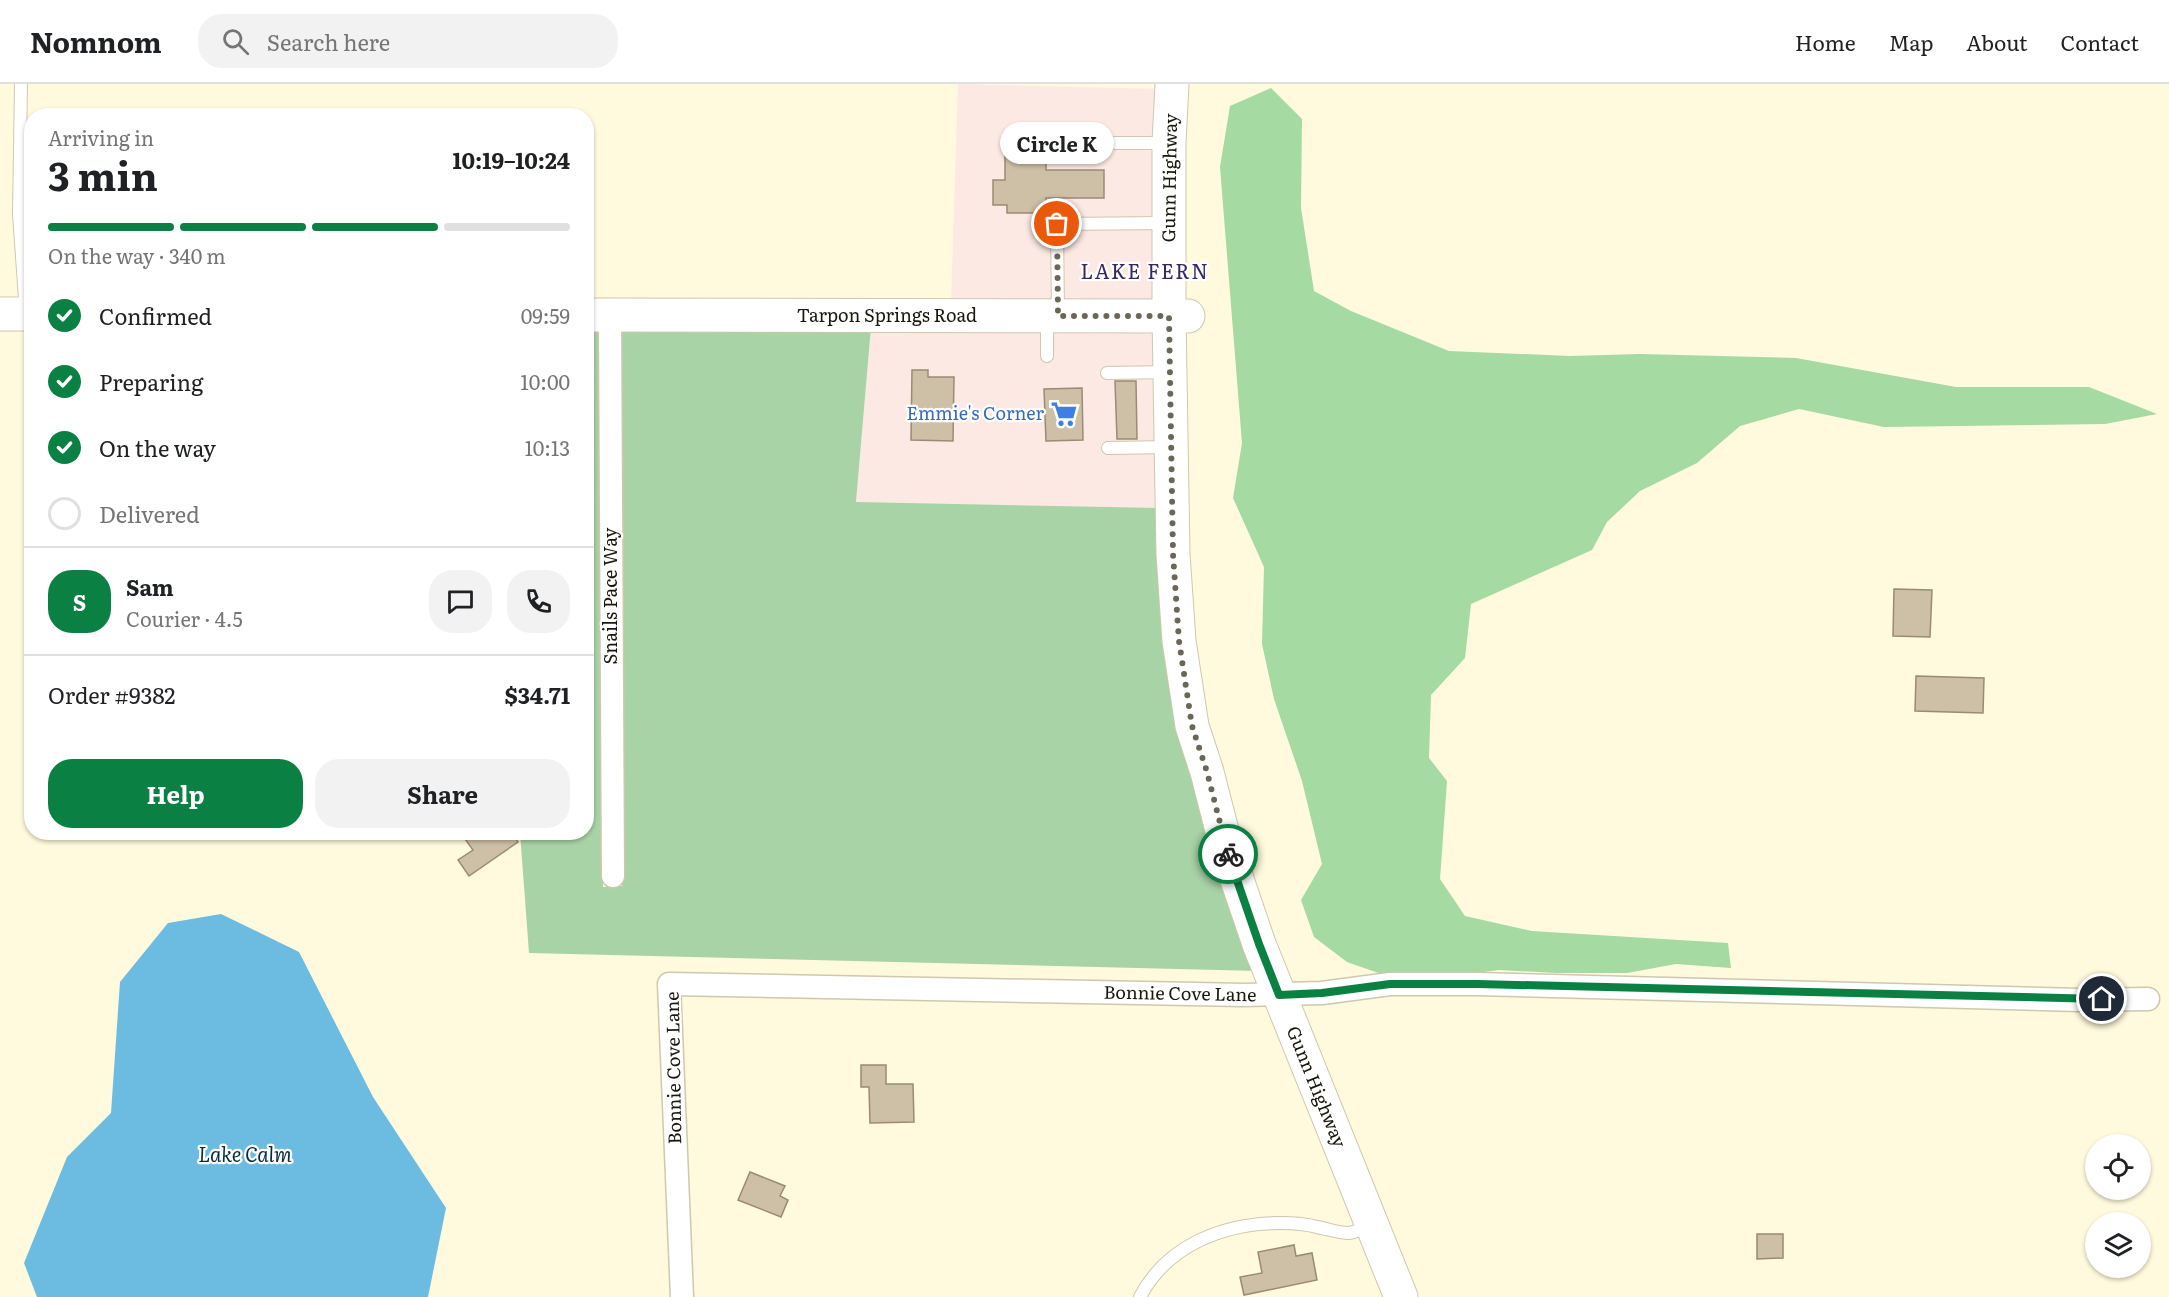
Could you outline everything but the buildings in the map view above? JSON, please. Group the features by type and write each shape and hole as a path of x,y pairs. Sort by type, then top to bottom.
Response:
{"main road":[{"name":"Gunn Highway","path":"1172,84 1169,223 1179,316 1196,658 1207,772"},
{"name":"Gunn Highway","path":"1178,84 1183,143 1179,316 1169,372 1170,447 1173,554 1179,641 1192,726 1207,772 1227,850 1259,944 1401,1297"},
{"name":"Tarpon Springs Road","path":"598,315 1179,316"}],"street":[{"name":"Snails Pace Way","path":"598,315 613,876"},
{"name":"Bonnie Cove Lane","path":"682,1297 669,984 1279,995 1322,993 1390,984 1478,984 2079,1000 2148,999"}],"lane":[{"path":"19,314 21,84"},
{"path":"1115,143 1169,143"},
{"path":"1047,356 1052,316 1057,224 1169,223"},
{"path":"1107,373 1169,372"},
{"path":"1108,447 1170,447"},
{"path":"1140,1297 1145,1287 1167,1260 1198,1240 1237,1227 1280,1223 1315,1226 1335,1232 1350,1233 1372,1225"}],"shaded area":[{"path":"958,84 1162,89 1159,305 951,302"},
{"path":"871,327 1159,327 1162,508 856,503"}],"green space":[{"path":"1271,88 1302,119 1301,208 1314,291 1351,311 1449,351 1570,356 1640,354 1796,358 1956,387 2089,387 2157,414 2105,424 1884,427 1799,409 1740,426 1697,463 1640,491 1607,522 1592,550 1471,604 1465,658 1431,695 1429,758 1447,781 1440,879 1465,916 1532,931 1728,943 1731,968 1676,964 1627,973 1499,970 1453,976 1413,985 1347,962 1314,937 1301,900 1322,864 1302,781 1274,699 1262,644 1264,567 1233,498 1242,443 1220,167 1230,106"},
{"path":"594,326 600,326 603,887 622,886 620,326 871,327 856,502 1162,508 1259,971 529,953 521,840 594,840"}],"water":[{"name":"Lake Calm","path":"221,914 299,952 373,1097 446,1208 428,1297 37,1297 24,1263 67,1157 111,1113 120,982 168,923"}],"way so far":[{"path":"1057,224 1058,316 1169,316 1173,554 1179,641 1192,726 1207,772 1228,854"}],"place":[{"name":"Circle K","path":"1057,224"},
{"name":"Emmie's Corner","path":"1064,414"}],"district":[{"name":"LAKE FERN","path":"1145,272"}],"route":[{"path":"1228,854 1279,995 1322,993 1390,984 1478,984 2102,999"}]}
